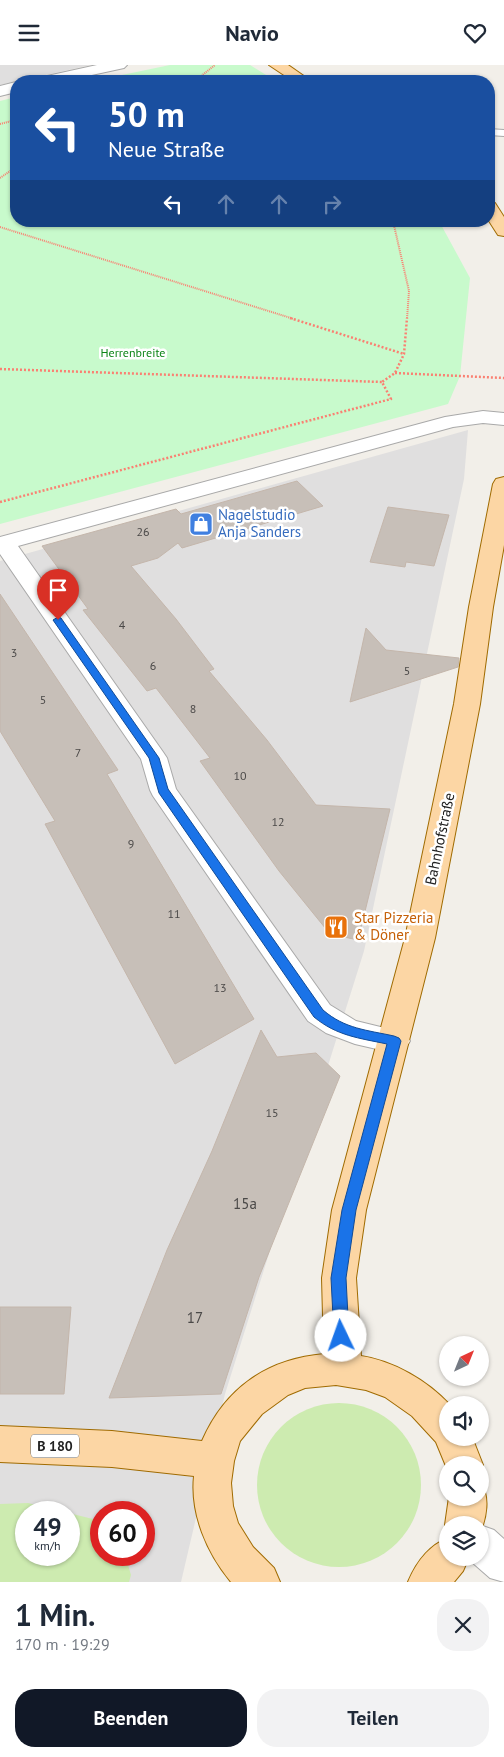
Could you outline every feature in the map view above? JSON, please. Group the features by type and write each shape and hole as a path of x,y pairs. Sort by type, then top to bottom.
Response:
{"main road":[{"path":"277,65 293,75"},
{"path":"495,217 504,231"},
{"name":"Bahnhofstraße","path":"343,1369 338,1278 342,1248 349,1210 420,938 467,704 481,607 504,484"},
{"path":"260,1582 242,1565 232,1552 221,1530 214,1507 212,1492 212,1476 219,1447 232,1421 240,1410 261,1392 286,1377 314,1370 343,1369 374,1374 403,1387 428,1405 439,1418"},
{"name":"B 180","path":"0,1445 112,1449 215,1460"},
{"path":"428,1582 441,1566"}],"street":[{"path":"72,75 119,65"},
{"path":"394,1041 332,1025 319,1013 163,790 154,758 2,543 452,421 483,417 504,419"},
{"path":"489,1552 504,1564"}],"path":[{"path":"202,75 215,65"},
{"path":"0,227 404,354"},
{"path":"0,369 382,382 395,373 404,354 409,291 396,227"},
{"path":"395,373 504,378"},
{"path":"0,502 391,399 382,382"}],"shaded area":[{"path":"0,65 91,65 46,75 10,75 10,83 0,85"},
{"path":"468,430 464,479 364,951 225,1394 181,1582 0,1582 0,561"}],"green space":[{"path":"170,65 250,65 266,75 122,75"},
{"name":"Herrenbreite","path":"10,98 10,227 442,227 470,278 460,376 448,404 0,524 0,101"},
{"path":"347,1403 363,1406 378,1412 403,1433 412,1446 418,1461 421,1485 420,1501 412,1524 391,1549 378,1558 363,1564 331,1567 315,1564 293,1554 270,1531 258,1501 257,1477 260,1461 270,1439 293,1416 323,1404"},
{"path":"15,1503 15,1566 80,1566 80,1516 90,1518 90,1566 128,1566 131,1575 129,1582 0,1582 0,1504"}],"building":[{"path":"297,481 323,506 182,548 178,543 158,558 131,566 176,619 214,669 209,671 267,740 316,805 390,809 358,940 330,934 279,871 200,761 210,758 156,688 147,691 83,610 88,609 42,546 176,509 181,514"},
{"path":"388,507 449,515 434,566 406,562 405,567 370,562"},
{"path":"0,594 118,770 107,774 254,1019 175,1064 45,824 55,821 0,731"},
{"path":"366,628 386,650 459,658 458,667 350,702"},
{"path":"261,1030 277,1057 316,1053 340,1076 259,1277 221,1394 109,1398 167,1250 212,1151"},
{"path":"0,1307 71,1307 64,1394 0,1394"}],"place":[{"name":"Nagelstudio Anja Sanders","path":"201,524"},
{"name":"Star Pizzeria & Döner","path":"336,927"}],"route":[{"path":"58,620 154,758 163,790 319,1013 332,1025 394,1041 349,1210 342,1248 338,1278 341,1336"}]}
